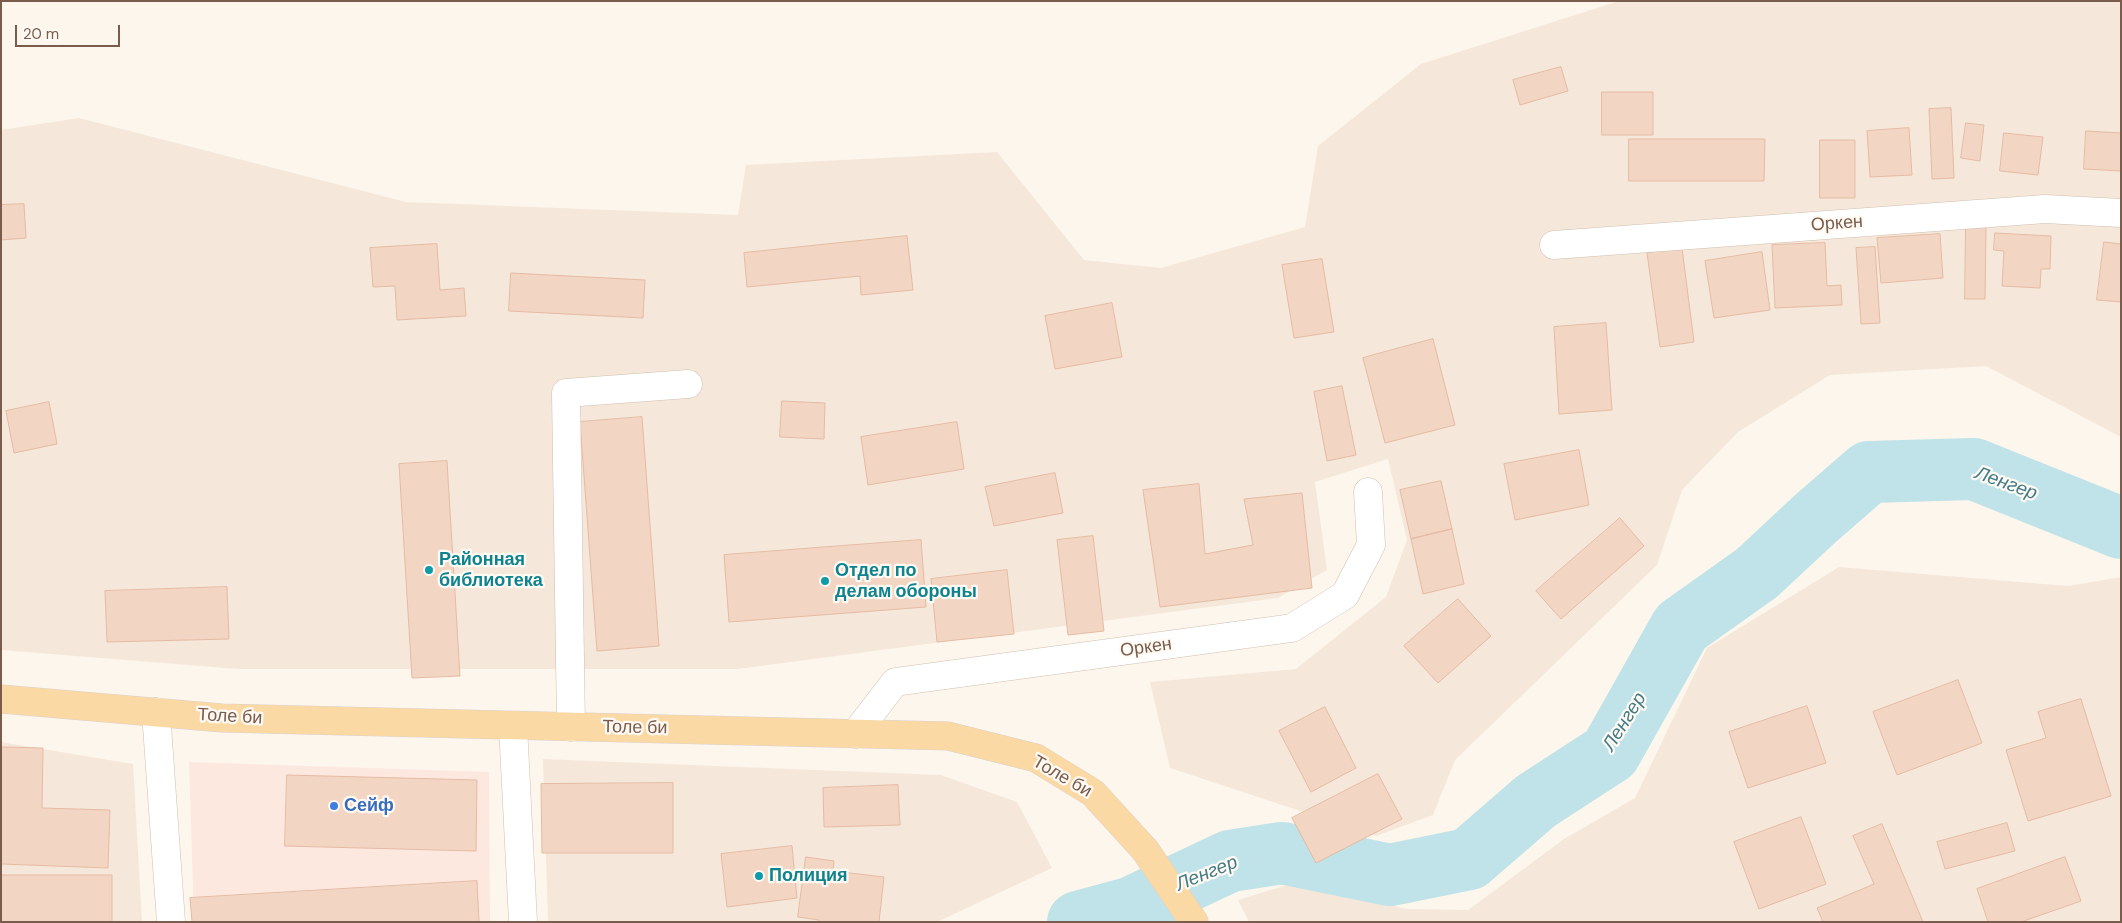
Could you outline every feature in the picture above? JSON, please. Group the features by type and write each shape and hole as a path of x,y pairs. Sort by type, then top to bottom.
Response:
{"main road":[{"name":"Толе би","path":"1,699 222,718 948,736 1036,758 1093,793 1145,850 1194,922"}],"street":[{"name":"Оркен","path":"1554,245 2045,209 2121,212"},
{"path":"571,727 566,392 688,384"},
{"name":"Оркен","path":"855,734 894,682 1292,628 1345,595 1371,545 1368,492"},
{"path":"156,712 171,922"},
{"path":"513,726 524,922"}],"shaded area":[{"path":"1619,1 2121,1 2121,437 1986,366 1830,375 1738,432 1682,490 1657,565 1455,760 1433,815 1376,836 1170,768 1150,682 1296,669 1386,597 1407,540 1388,459 1315,482 1327,570 1278,598 737,669 238,669 1,650 1,130 79,118 406,202 738,215 746,165 997,152 1084,260 1161,268 1305,227 1318,146 1421,64"},
{"path":"1839,567 2068,586 2121,577 2121,922 1249,922 1238,900 1290,884 1407,909 1468,910 1564,839 1635,798 1707,648"},
{"path":"1,742 133,764 142,922 1,922"},
{"path":"543,759 941,775 1017,802 1052,868 937,922 548,922"},
{"path":"189,762 489,772 490,922 194,922"}],"building":[{"path":"1561,67 1568,91 1520,105 1513,80"},
{"path":"1602,92 1653,92 1653,135 1602,135"},
{"path":"1951,108 1954,178 1932,179 1929,109"},
{"path":"1966,123 1984,125 1980,161 1961,158"},
{"path":"1909,128 1912,175 1870,177 1867,131"},
{"path":"2086,131 2121,133 2121,171 2084,169"},
{"path":"2004,133 2043,137 2038,175 2000,171"},
{"path":"1629,139 1765,139 1764,181 1629,181"},
{"path":"1820,140 1855,140 1855,198 1820,198"},
{"path":"24,204 26,238 1,240 1,205"},
{"path":"1966,227 1986,227 1985,299 1965,299"},
{"path":"1995,233 2051,236 2050,269 2041,269 2040,288 2002,286 2004,251 1994,250"},
{"path":"1940,234 1943,278 1881,283 1877,238"},
{"path":"907,236 913,290 861,295 860,276 747,287 744,253"},
{"path":"2104,242 2121,244 2121,302 2097,300"},
{"path":"1825,243 1827,286 1841,285 1842,305 1775,308 1772,245"},
{"path":"437,244 440,290 464,288 466,316 397,320 395,286 373,287 370,248"},
{"path":"1875,247 1880,323 1861,324 1856,248"},
{"path":"1682,248 1694,342 1660,347 1647,253"},
{"path":"1762,252 1770,310 1714,318 1705,261"},
{"path":"1322,259 1334,332 1294,338 1282,265"},
{"path":"511,273 645,280 643,318 509,311"},
{"path":"1112,303 1122,357 1055,369 1045,316"},
{"path":"1606,323 1612,410 1559,414 1554,327"},
{"path":"1433,339 1455,425 1385,443 1363,358"},
{"path":"1342,386 1356,455 1327,461 1314,392"},
{"path":"782,401 825,403 824,439 780,437"},
{"path":"49,402 57,444 14,453 6,411"},
{"path":"642,417 659,646 597,651 580,422"},
{"path":"957,422 964,469 868,485 861,437"},
{"path":"1579,450 1589,505 1515,520 1504,464"},
{"name":"Районная библиотека","path":"447,461 460,676 412,678 399,464"},
{"path":"1055,473 1063,513 994,526 985,487"},
{"path":"1441,481 1452,529 1411,539 1400,490"},
{"path":"1199,484 1205,554 1253,545 1244,499 1302,493 1312,588 1160,607 1143,490"},
{"path":"1620,518 1644,546 1561,619 1536,591"},
{"path":"1452,529 1464,584 1423,594 1411,539"},
{"path":"1093,536 1104,631 1068,635 1057,540"},
{"name":"Отдел по делам обороны","path":"921,540 926,607 729,622 724,555"},
{"path":"1007,570 1014,634 937,642 931,579"},
{"path":"227,587 229,639 107,642 105,591"},
{"path":"1458,599 1491,636 1438,683 1404,646"},
{"path":"1958,680 1982,743 1897,775 1873,712"},
{"path":"2081,699 2111,796 2028,821 2006,750 2046,738 2038,712"},
{"path":"1807,706 1826,763 1748,788 1729,732"},
{"path":"1325,707 1356,768 1311,792 1279,731"},
{"path":"1,747 43,748 42,808 110,810 108,868 1,864"},
{"path":"1378,774 1402,819 1316,863 1292,818"},
{"path":"287,775 477,780 476,851 285,846"},
{"path":"673,783 673,853 542,853 541,784"},
{"path":"898,785 900,825 824,827 823,788"},
{"path":"1801,817 1826,884 1759,909 1734,842"},
{"path":"2007,823 2015,851 1945,869 1937,842"},
{"path":"1882,824 1923,922 1823,922 1817,908 1874,884 1853,836"},
{"name":"Полиция","path":"792,846 797,898 727,907 721,854"},
{"path":"806,857 834,861 833,871 884,877 879,922 819,922 819,920 798,917"},
{"path":"2065,857 2081,901 2021,922 1988,922 1977,889"},
{"path":"1,875 112,875 112,922 1,922"},
{"path":"477,881 479,922 192,922 190,898"}],"waterway":[{"name":"Ленгер","path":"1078,922 1130,908 1230,861 1282,853 1390,875 1469,859 1536,801 1610,753 1681,627 1757,573 1869,472 1974,469 2121,528"}],"place":[{"name":"Районная библиотека","path":"429,570"},
{"name":"Отдел по делам обороны","path":"825,581"},
{"name":"Сейф","path":"334,806"},
{"name":"Полиция","path":"759,876"}]}
